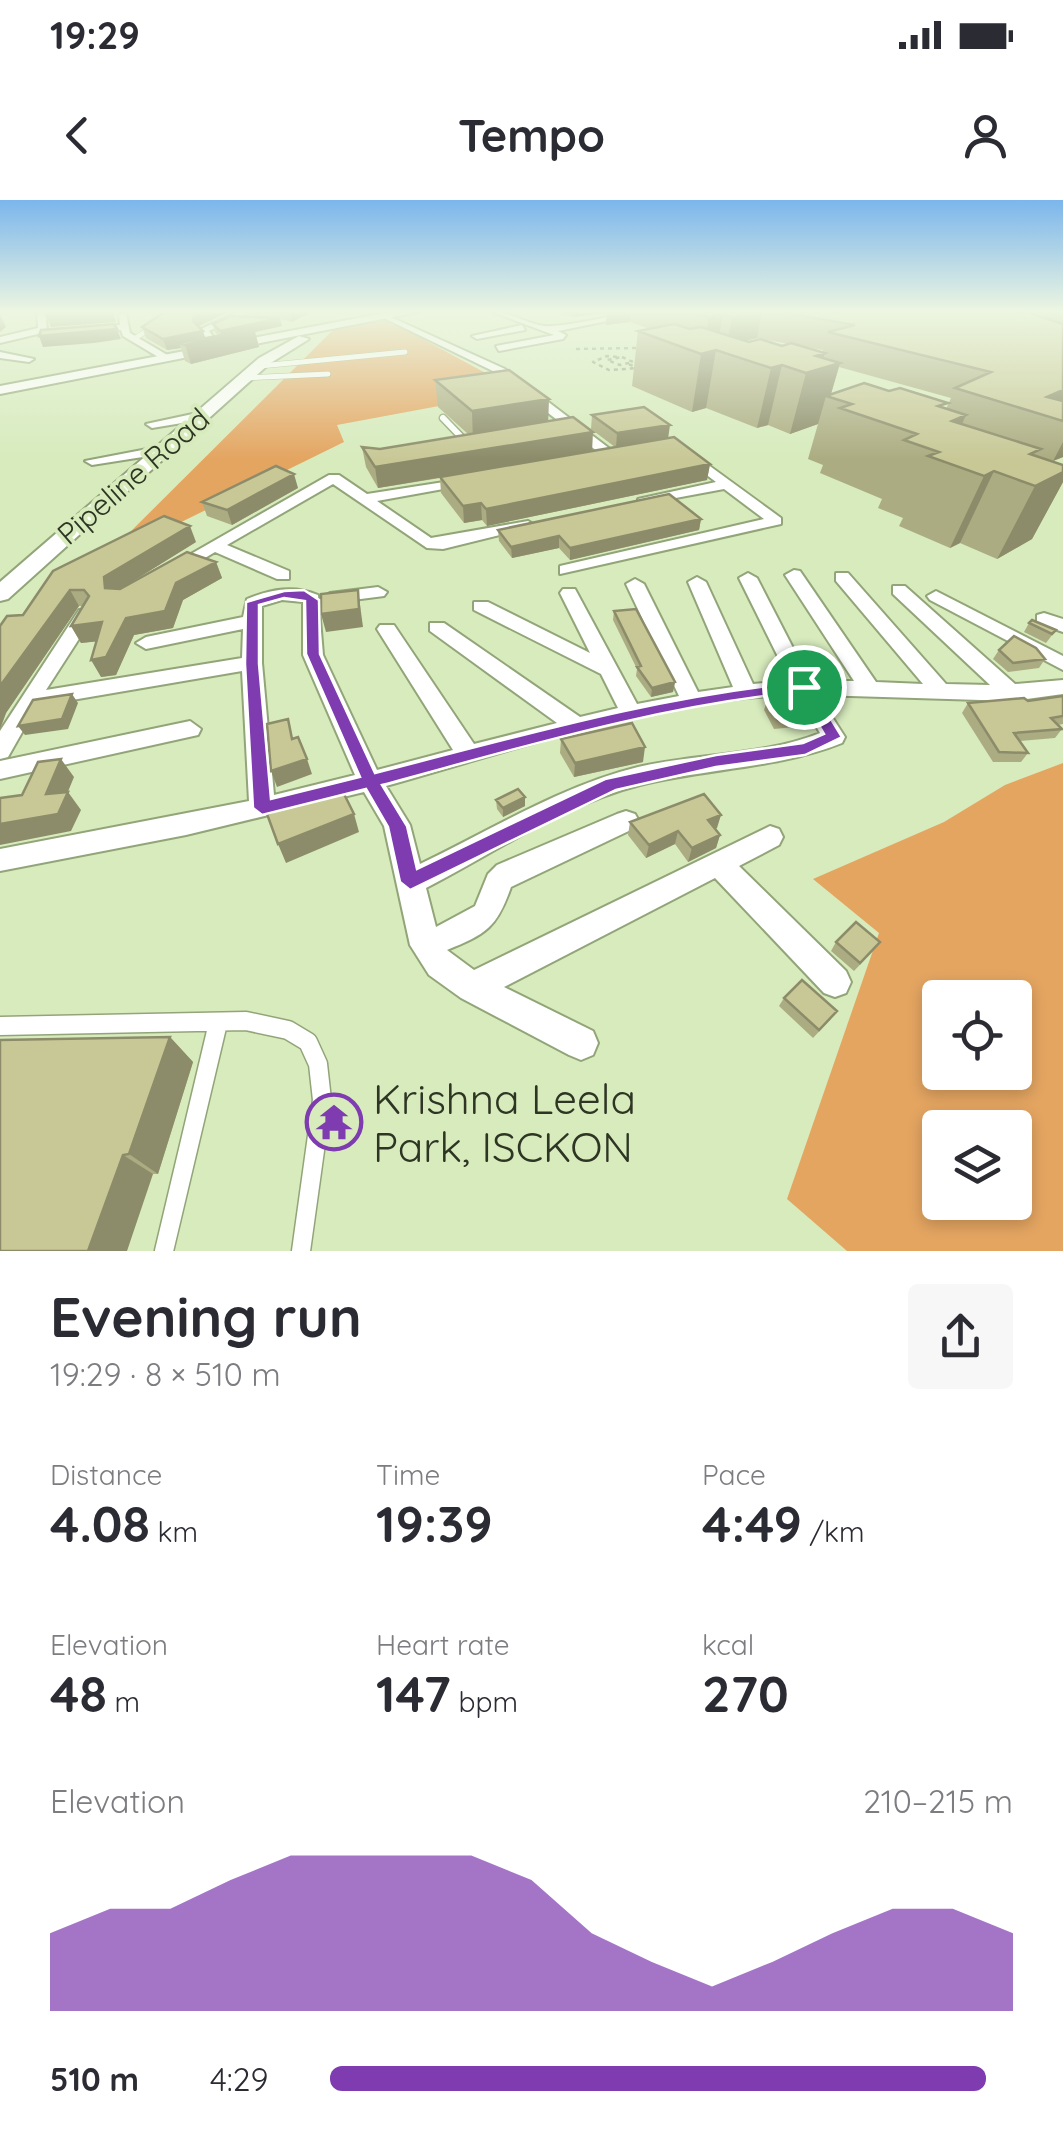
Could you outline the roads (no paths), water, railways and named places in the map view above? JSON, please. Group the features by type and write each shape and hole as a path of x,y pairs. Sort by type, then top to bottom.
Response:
{"street":[{"path":"0,390 163,360"},
{"name":"Pipeline Road","path":"0,594 253,372 272,360"},
{"path":"482,360 571,430 612,456"},
{"path":"152,424 202,416"},
{"path":"566,570 776,522 675,444"},
{"path":"92,461 163,450"},
{"path":"593,459 644,450"},
{"path":"152,581 334,478 427,543 443,544 538,524"},
{"path":"365,499 479,479"},
{"path":"632,504 727,484"},
{"path":"214,546 283,575"},
{"path":"794,575 869,688"},
{"path":"842,576 938,688"},
{"path":"410,882 612,784 716,761 805,749 834,737 748,578"},
{"path":"696,582 746,692"},
{"path":"635,584 692,701"},
{"path":"899,590 1013,694"},
{"path":"262,808 252,664 252,602 264,597 304,594 312,600 378,592"},
{"path":"569,593 631,713"},
{"path":"936,596 1063,664"},
{"path":"312,600 313,654 370,781 398,826 425,945 440,965 472,987 581,1043"},
{"path":"482,606 606,670"},
{"path":"0,750 86,614"},
{"path":"146,642 252,621"},
{"path":"436,626 577,726"},
{"path":"387,629 468,754"},
{"path":"29,700 252,664"},
{"path":"0,860 262,808 631,713 746,692 804,687 938,688 1013,694 1063,687"},
{"path":"0,770 190,728"},
{"path":"425,945 490,910 496,882 507,872 626,822"},
{"path":"472,987 770,837"},
{"path":"718,863 835,982"}],"lane":[{"path":"253,372 344,360"},
{"path":"253,372 328,374"},
{"path":"443,418 471,447 454,450"},
{"path":"0,1026 246,1022 288,1030 308,1042 318,1064 322,1100 301,1251"},
{"path":"164,1251 218,1024"}],"place":[{"name":"Krishna Leela Park, ISCKON","path":"334,1122"}]}
